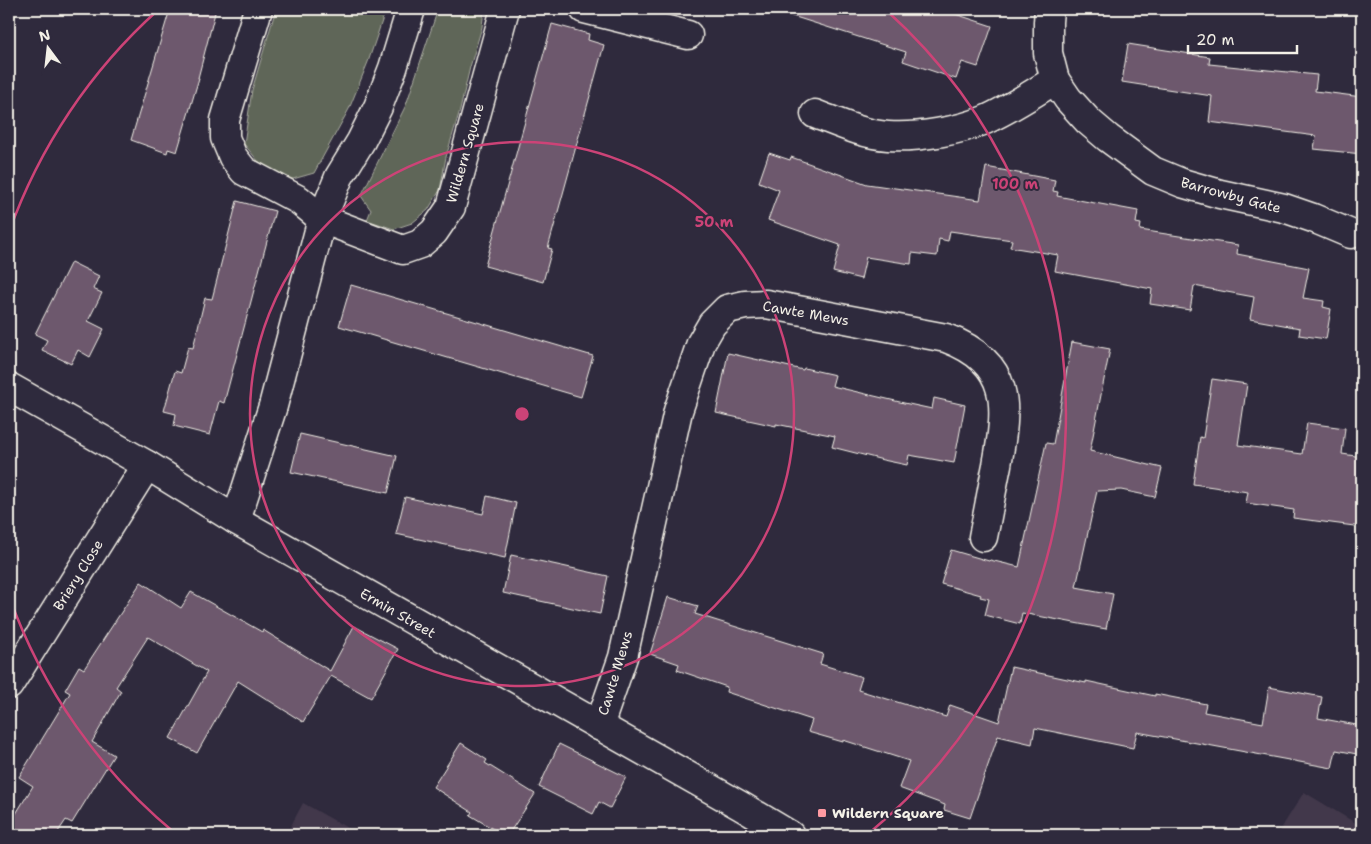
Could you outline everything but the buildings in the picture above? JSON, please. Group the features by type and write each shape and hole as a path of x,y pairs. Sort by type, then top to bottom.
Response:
{"street":[{"name":"Wildern Square","path":"258,9 225,120 225,138 233,157 244,171 299,200 322,219 403,250 420,244 434,232 451,207 505,9"},
{"path":"236,520 273,406 322,219 340,177 378,107 393,68 411,9"},
{"path":"584,9 688,35"},
{"name":"Barrowby Gate","path":"1049,9 1048,53 1055,80 1068,99 1108,138 1153,171 1182,183 1220,194 1284,208 1351,234"},
{"path":"815,114 855,130 888,136 918,136 948,131 984,120 1019,103 1055,80"},
{"name":"Cawte Mews","path":"599,726 623,657 678,411 701,343 712,324 727,309 746,305 766,304 946,338 978,354 996,378 1004,402 1003,428 983,537"},
{"name":"Ermin Street","path":"9,387 147,465 236,520 790,835"},
{"name":"Briery Close","path":"9,685 147,465"}],"shaded area":[{"path":"1304,792 1362,827 1362,835 1277,835"},
{"path":"303,803 360,835 286,835"}],"green space":[{"path":"276,9 386,9 368,62 349,109 314,173 293,179 277,174 258,161 244,144 252,90"},
{"path":"438,9 484,9 482,27 446,157 440,190 428,210 412,223 394,229 367,220 371,210 361,196 406,105"}],"place":[{"name":"Wildern Square","path":"822,813"}]}
